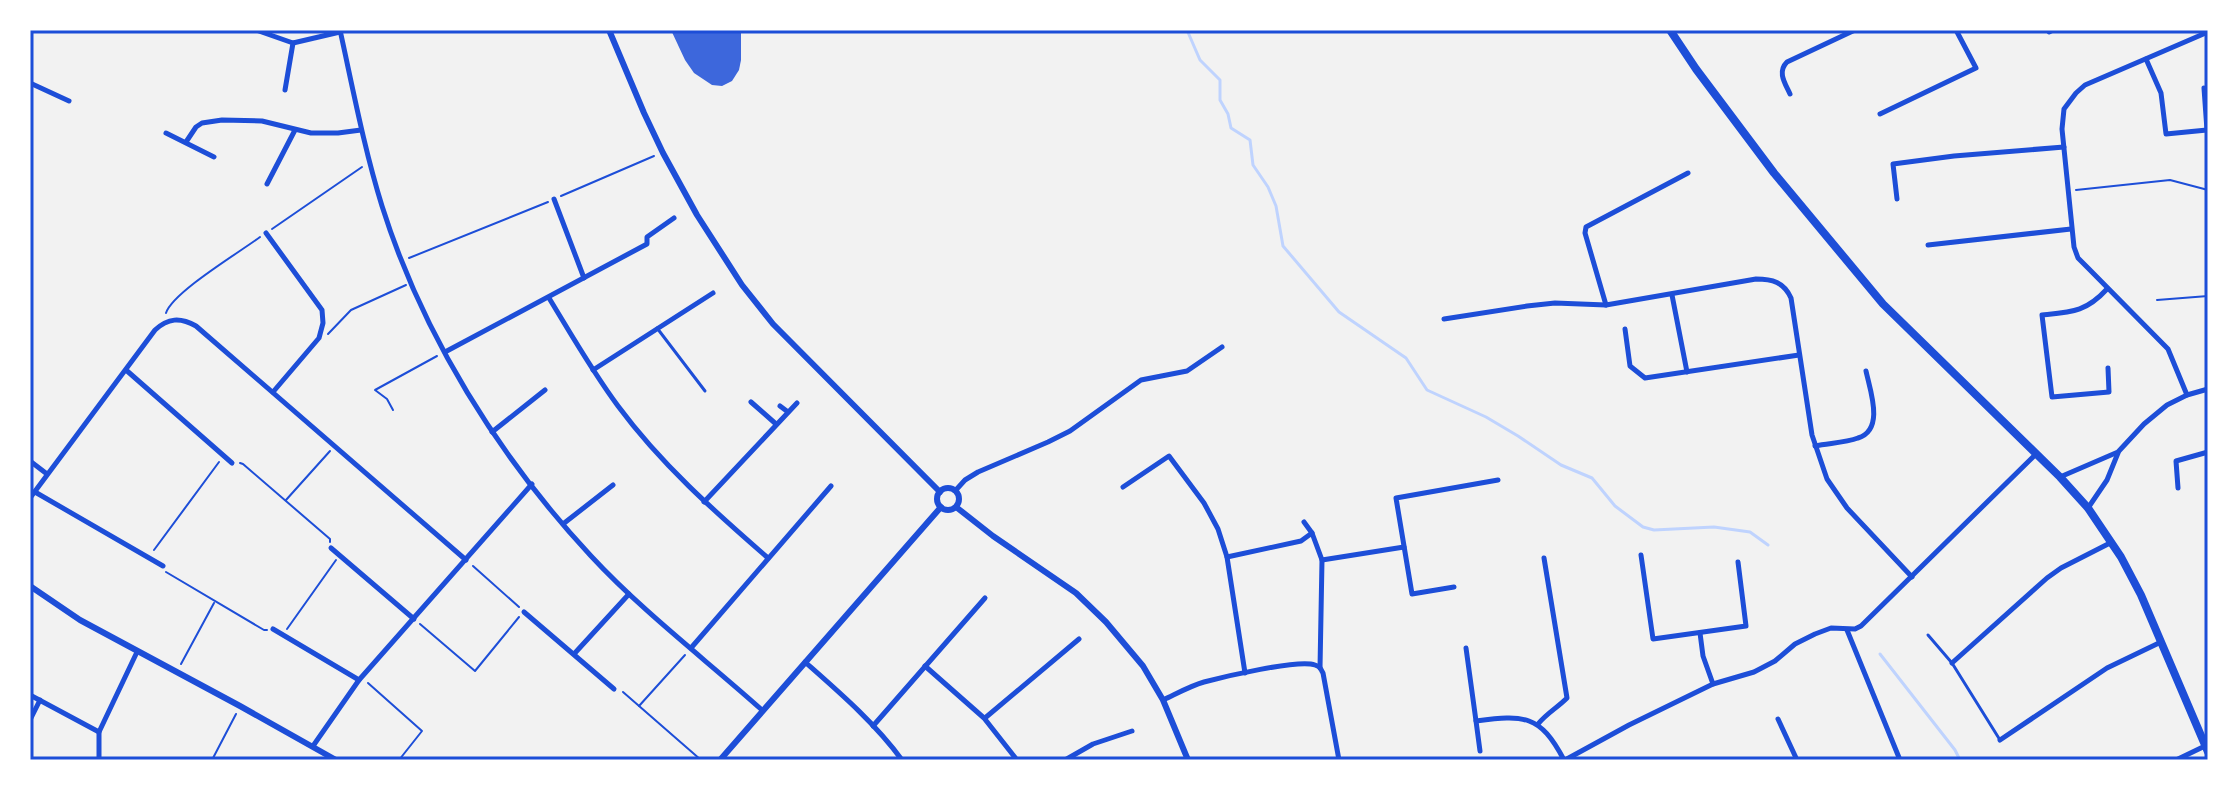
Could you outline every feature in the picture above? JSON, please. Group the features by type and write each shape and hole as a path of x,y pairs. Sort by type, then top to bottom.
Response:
{"main road":[{"path":"1670,30 1774,173 1883,304 2088,508 2112,542 2141,595 2206,749"}],"street":[{"path":"256,30 293,43 340,31 361,130 383,209 410,283 467,393 492,432 563,525 629,594 762,710"},
{"path":"609,30 663,153 742,285 773,324 940,492"},
{"path":"1790,94 1782,75 1787,62 1855,30"},
{"path":"1880,114 1976,68 1956,30"},
{"path":"2187,395 2168,349 2078,258 2071,229 2062,129 2064,109 2076,93 2092,81 2208,32"},
{"path":"285,90 293,43"},
{"path":"2146,59 2161,93 2166,134 2207,130 2204,88"},
{"path":"30,83 69,101"},
{"path":"186,142 202,123 222,120 262,121 325,134 361,130"},
{"path":"267,184 295,130"},
{"path":"166,133 214,157"},
{"path":"1897,199 1893,164 2064,147"},
{"path":"1606,305 1585,233 1586,227 1688,173"},
{"path":"554,199 584,278"},
{"path":"445,352 647,244 647,237 674,218"},
{"path":"1928,245 2071,229"},
{"path":"266,233 322,310 323,323 319,338 273,392"},
{"path":"1444,319 1555,303 1606,305 1756,279 1778,282 1791,298 1815,446 1827,479 1836,495 1866,530 1912,577"},
{"path":"2107,289 2083,309 2042,315 2052,397 2109,392 2108,368"},
{"path":"593,370 713,293"},
{"path":"1672,295 1687,372"},
{"path":"549,298 593,370 644,439 704,502 768,558"},
{"path":"30,498 163,323 182,319 196,326 466,560"},
{"path":"1625,329 1630,366 1645,378 1799,355"},
{"path":"955,491 978,472 1070,431 1141,380 1187,371 1222,347"},
{"path":"126,370 232,463"},
{"path":"1815,446 1859,438 1872,428 1874,418 1866,371"},
{"path":"2088,508 2107,480 2118,452 2154,414 2187,395 2208,389"},
{"path":"492,432 545,390"},
{"path":"751,402 776,424"},
{"path":"704,502 797,403"},
{"path":"780,406 788,412"},
{"path":"2060,477 2118,452"},
{"path":"2178,488 2176,461 2208,452"},
{"path":"1476,721 1512,716 1538,724 1565,760 1713,684 1754,672 1815,634 1831,628 1855,629 2036,454"},
{"path":"1123,487 1169,456 1204,503 1218,529 1227,557 1245,673"},
{"path":"30,461 47,474"},
{"path":"1454,587 1412,594 1396,498 1498,480"},
{"path":"313,746 359,680 532,484"},
{"path":"563,525 613,485"},
{"path":"691,648 831,486"},
{"path":"947,488 955,491 959,499 956,507 948,510 941,507 937,499 940,492 947,488"},
{"path":"35,492 163,566"},
{"path":"720,760 941,507"},
{"path":"956,507 1086,603 1106,622 1143,666 1163,700 1188,760"},
{"path":"1304,522 1312,533 1322,560 1320,668 1339,760"},
{"path":"1227,557 1301,541 1312,533"},
{"path":"1952,663 2047,578 2112,542"},
{"path":"1322,560 1404,547"},
{"path":"331,548 414,619"},
{"path":"1641,555 1653,639 1746,626 1738,562"},
{"path":"1538,724 1547,712 1567,698 1544,558"},
{"path":"30,586 80,620 336,760"},
{"path":"574,654 629,594"},
{"path":"873,726 985,598"},
{"path":"524,612 614,689"},
{"path":"273,629 359,680"},
{"path":"1847,630 1900,760"},
{"path":"1700,633 1703,656 1713,684"},
{"path":"984,718 1079,639"},
{"path":"2000,740 2107,668 2161,642"},
{"path":"1466,648 1480,751"},
{"path":"99,760 99,732 137,652"},
{"path":"805,662 840,692 902,760"},
{"path":"1163,700 1201,683 1245,673 1305,663 1320,668"},
{"path":"925,666 984,718 1017,760"},
{"path":"30,695 99,732"},
{"path":"30,720 40,700"},
{"path":"1778,719 1797,760"},
{"path":"1065,760 1093,744 1132,731"},
{"path":"2176,760 2206,749"}],"lane":[{"path":"657,328 705,391"},
{"path":"1928,635 1952,663 2000,740"}],"path":[{"path":"402,261 663,153"},
{"path":"2071,191 2170,180 2208,190"},
{"path":"319,338 327,335 351,310 410,283"},
{"path":"2157,300 2208,296"},
{"path":"393,410 387,399 375,390 445,352"},
{"path":"286,501 335,445"},
{"path":"149,558 224,455"},
{"path":"232,463 243,464 330,539 331,548"},
{"path":"282,635 339,555"},
{"path":"414,619 475,671 524,612 466,560"},
{"path":"163,566 166,573 214,602 264,630 273,629"},
{"path":"176,672 214,602"},
{"path":"639,706 691,648"},
{"path":"359,680 368,682 422,731 399,760"},
{"path":"614,689 623,692 701,760"},
{"path":"212,760 240,706"}],"building":[{"path":"671,30 741,30 741,60 732,81 722,86 712,85 694,73"}],"waterway":[{"path":"1187,30 1200,60 1220,80 1220,100 1231,128 1250,140 1253,165 1276,206 1283,246 1339,312 1406,358 1427,390 1486,417 1561,465 1592,478 1615,506 1643,527 1654,530 1714,527 1750,532 1768,545"},
{"path":"1880,654 1960,760"}]}
